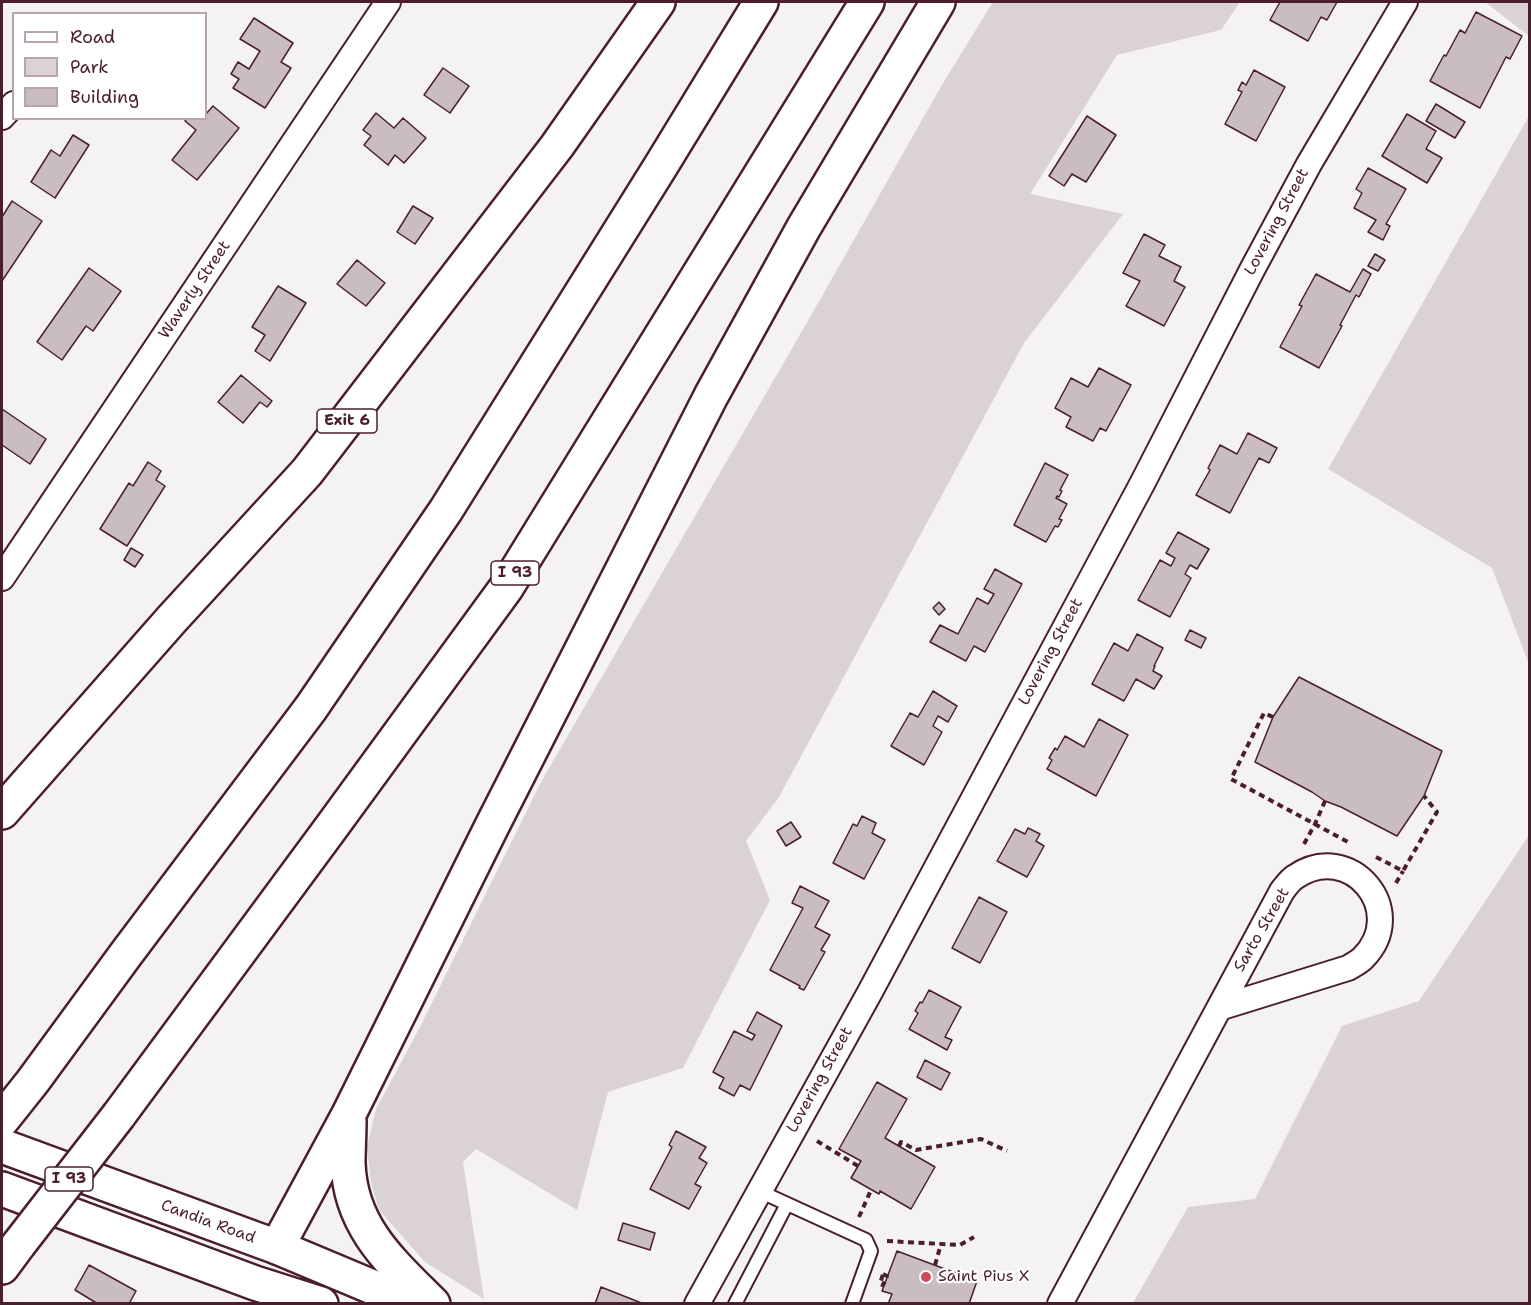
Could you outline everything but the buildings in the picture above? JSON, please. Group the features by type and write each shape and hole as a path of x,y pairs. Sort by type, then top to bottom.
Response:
{"main road":[{"name":"Exit 6","path":"2,812 180,610 307,472 557,146 658,2"},
{"path":"2,1120 310,708 446,510 761,2"},
{"name":"I 93","path":"10,1255 119,1115 506,588 867,2"},
{"path":"248,1293 277,1247 349,1114 492,826 711,396 804,227 938,2"},
{"path":"349,1114 349,1174 364,1224 375,1242 400,1271 433,1304"},
{"name":"Candia Road","path":"2,1146 277,1247 413,1304"},
{"path":"2,1189 248,1293 321,1304"}],"street":[{"name":"Waverly Street","path":"2,578 388,2"},
{"name":"Lovering Street","path":"697,1304 870,992 1142,484 1309,164 1405,2"},
{"name":"Sarto Street","path":"1060,1304 1219,1008 1282,891 1293,878 1309,869 1327,866 1345,869 1362,878 1373,892 1379,910 1380,928 1373,945 1362,960 1348,968 1219,1008"}],"lane":[{"path":"759,1191 866,1240 871,1251 852,1304"},
{"path":"735,1304 787,1204"}],"path":[{"path":"1273,717 1264,713 1231,779 1354,845"},
{"path":"1374,856 1403,871 1437,812 1424,796"},
{"path":"1316,824 1325,801"},
{"path":"899,1146 902,1142 916,1150 981,1139 1007,1151"},
{"path":"813,1140 858,1166"},
{"path":"851,1233 871,1190"},
{"path":"871,1251 886,1240 960,1245 974,1237"},
{"path":"935,1266 940,1244"},
{"path":"883,1285 887,1276"}],"green space":[{"path":"993,2 1240,2 1221,30 1117,55 1030,194 1123,214 1024,343 779,797 746,841 770,900 683,1068 608,1092 577,1210 476,1149 463,1162 484,1299 425,1262 379,1210 371,1183 367,1147 376,1109 420,1027 541,782 943,83"},
{"path":"1485,2 1529,2 1529,36"},
{"path":"1529,116 1529,664 1492,568 1328,469"},
{"path":"1529,835 1529,1303 1133,1303 1188,1207 1255,1199 1342,1026 1419,1001"}],"place":[{"name":"Saint Pius X","path":"926,1277"}]}
